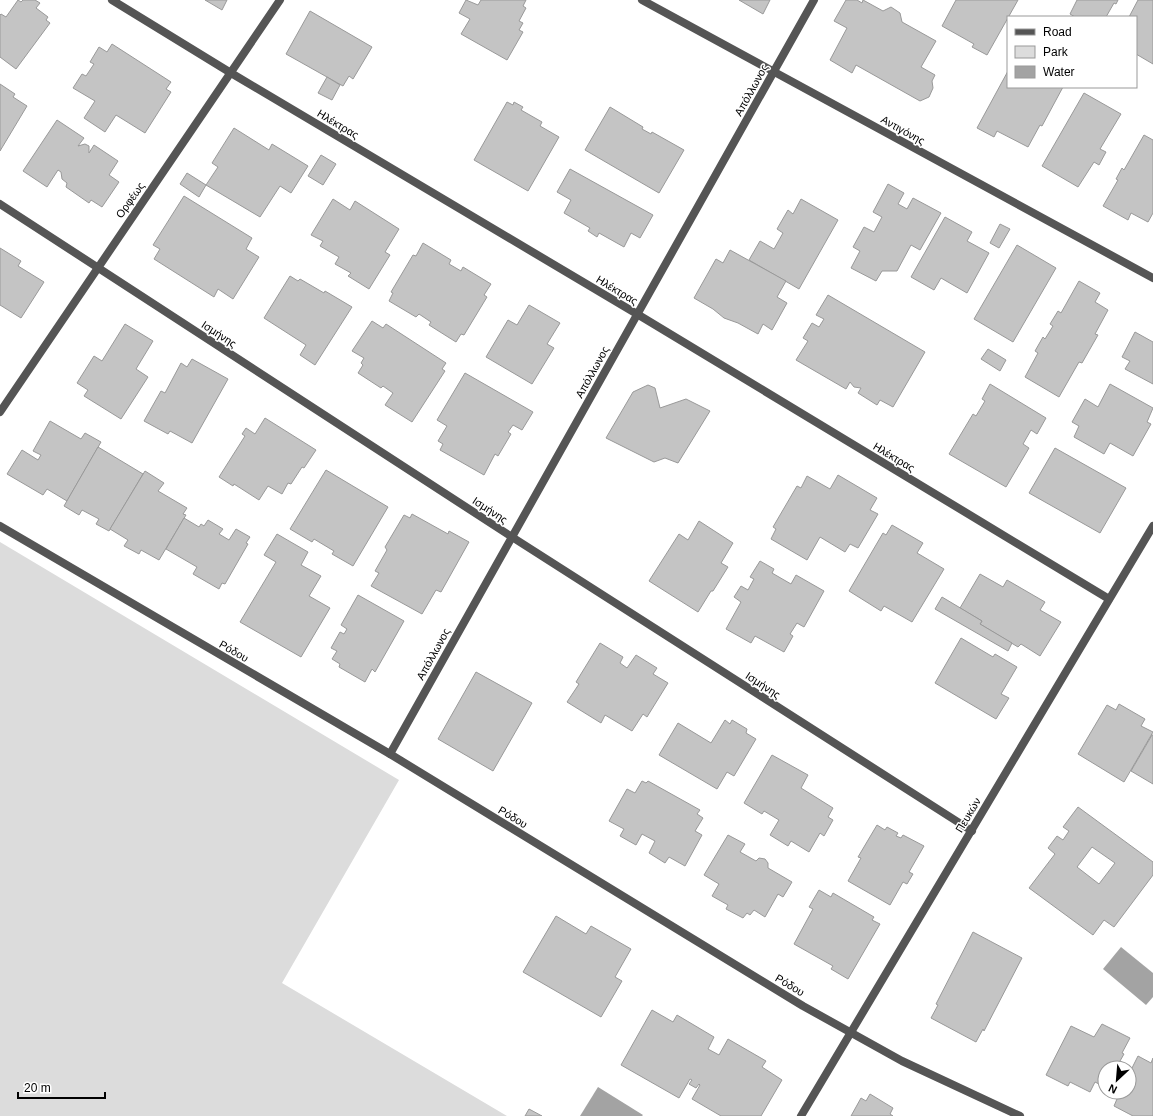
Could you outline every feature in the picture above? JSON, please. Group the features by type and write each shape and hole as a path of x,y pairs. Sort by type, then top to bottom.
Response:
{"street":[{"name":"Ηλέκτρας","path":"112,0 231,73 637,314 1110,599"},
{"name":"Ορφέως","path":"0,412 280,0"},
{"name":"Αντιγόνης","path":"642,0 1153,278"},
{"name":"Απόλλωνος","path":"390,754 814,0"},
{"name":"Ισμήνης","path":"0,204 512,537 972,831"},
{"name":"Ρόδου","path":"0,526 390,754 790,998 902,1060 1020,1116"},
{"name":"Πευκών","path":"801,1116 1153,526"}],"green space":[{"path":"0,542 399,780 282,983 507,1116 0,1116"}],"water":[{"path":"1121,947 1153,973 1153,997 1146,1005 1103,969"},
{"path":"598,1087 643,1115 580,1116"}],"building":[{"path":"18,0 21,2 23,0 35,0 40,3 36,8 48,17 46,20 50,23 16,69 0,57 0,15 1,14 6,17"},
{"path":"205,0 227,0 222,10"},
{"path":"466,0 478,5 481,0 526,0 523,6 526,8 519,21 523,23 519,30 523,32 507,60 461,34 470,19 459,13"},
{"path":"739,0 770,0 763,14"},
{"path":"846,0 857,0 862,3 863,0 883,11 891,7 900,13 902,22 936,41 921,67 935,75 932,81 933,88 929,97 920,101 856,65 852,73 830,60 847,28 834,21"},
{"path":"956,0 1018,0 1009,16 1007,16 1007,20 987,55 972,47 974,44 942,26"},
{"path":"1077,0 1118,0 1116,4 1114,3 1107,16 1073,16 1070,14"},
{"path":"1138,0 1153,0 1153,64 1137,55 1137,16 1130,16"},
{"path":"310,11 372,47 353,79 349,76 343,86 286,54"},
{"path":"112,44 171,82 166,89 171,92 145,133 116,115 105,132 84,118 95,101 73,88 82,74 86,76 94,64 90,62 99,47 107,52"},
{"path":"1007,73 1007,88 1062,88 1042,126 1040,125 1028,147 997,131 994,137 977,128"},
{"path":"327,77 340,85 332,100 318,93"},
{"path":"0,84 15,94 13,97 27,106 0,151"},
{"path":"1084,93 1121,114 1100,149 1106,152 1099,165 1094,162 1078,187 1042,166"},
{"path":"507,102 513,105 514,102 523,107 521,110 542,122 540,126 559,137 528,191 474,160"},
{"path":"610,107 643,127 642,129 651,134 652,132 684,150 659,193 585,150"},
{"path":"57,120 84,138 78,146 85,144 89,146 89,153 94,145 118,161 109,175 119,182 102,207 91,200 89,203 66,187 67,183 62,179 61,172 58,170 47,187 23,171"},
{"path":"234,128 269,150 272,144 308,166 291,193 280,186 260,217 206,185 218,167 212,163"},
{"path":"1144,135 1153,140 1153,213 1148,222 1131,213 1128,220 1103,206 1118,180 1116,179 1122,168 1124,170"},
{"path":"321,155 336,164 323,185 308,176"},
{"path":"570,169 653,215 640,238 631,233 624,247 599,233 597,237 588,231 590,228 564,213 571,200 557,192"},
{"path":"187,173 206,185 199,197 180,184"},
{"path":"888,184 904,193 898,204 907,209 913,198 941,213 920,250 911,245 897,271 882,271 876,281 851,268 860,251 853,247 864,227 874,232 882,217 873,212"},
{"path":"184,196 252,238 246,249 259,257 233,299 218,289 214,297 154,259 160,249 153,245"},
{"path":"333,199 350,210 355,201 399,229 385,252 390,255 369,289 348,276 351,273 335,264 339,257 320,246 323,241 311,235"},
{"path":"801,199 838,220 799,289 749,260 760,241 774,249 783,233 777,229 788,210 793,214"},
{"path":"945,217 972,232 967,241 989,253 967,293 941,278 934,290 911,277"},
{"path":"1000,224 1010,229 999,248 990,243"},
{"path":"423,243 451,260 449,264 461,271 463,267 491,284 484,295 487,297 464,335 461,334 456,342 429,325 431,322 419,314 416,317 389,301 393,293 391,292 413,255 416,256"},
{"path":"1017,245 1056,268 1013,342 974,319"},
{"path":"0,248 21,261 18,266 44,282 21,318 0,305"},
{"path":"730,250 786,281 777,297 787,303 772,330 763,324 758,334 738,323 724,318 713,309 694,298 716,259 723,263"},
{"path":"290,276 298,281 300,279 324,293 325,291 352,307 315,365 300,355 306,345 264,318"},
{"path":"1079,281 1100,293 1095,302 1108,310 1095,334 1098,335 1082,363 1079,362 1059,397 1025,377 1038,353 1035,351 1043,337 1045,339 1053,326 1050,324 1058,311 1061,313"},
{"path":"828,295 925,352 893,407 880,400 877,405 858,393 861,388 854,387 850,382 846,389 796,360 808,341 803,338 812,323 819,327 824,319 816,315"},
{"path":"529,305 560,323 547,344 554,348 532,384 486,357 508,320 517,325"},
{"path":"372,321 383,328 386,324 446,363 442,369 445,371 412,422 385,405 393,393 383,386 381,388 358,373 363,365 361,363 364,358 352,351"},
{"path":"125,324 153,341 136,369 148,377 121,419 84,396 88,390 77,383 94,356 102,361"},
{"path":"1135,332 1153,342 1153,384 1125,369 1130,361 1122,357"},
{"path":"988,349 1006,360 1000,371 981,359"},
{"path":"192,359 228,379 192,443 170,431 168,434 144,421 161,391 165,393 181,363 187,367"},
{"path":"465,373 533,412 522,430 513,425 508,432 511,434 498,456 495,454 484,475 440,450 443,444 438,441 447,426 437,420"},
{"path":"990,384 1046,418 1037,434 1031,430 1023,444 1029,448 1006,487 949,454 973,414 976,416 985,401 982,399"},
{"path":"1110,384 1153,408 1147,422 1151,424 1133,456 1110,443 1104,454 1074,437 1079,426 1072,422 1085,399 1098,407"},
{"path":"648,385 655,388 660,408 686,399 710,411 678,463 665,458 654,462 606,438 633,392"},
{"path":"265,418 316,450 304,468 302,467 291,484 288,483 282,494 268,486 259,500 234,484 233,486 219,477 245,436 242,434 246,428 255,434"},
{"path":"50,421 81,439 85,433 101,442 67,501 47,489 43,495 7,474 22,450 38,460 41,455 33,451"},
{"path":"98,447 143,474 109,531 96,524 99,519 82,510 79,515 64,506"},
{"path":"1055,448 1126,488 1100,533 1029,493"},
{"path":"326,470 388,507 353,566 332,554 334,551 314,539 312,542 290,529"},
{"path":"145,471 164,483 158,491 187,508 183,514 186,515 159,560 141,550 139,554 124,546 128,540 110,529"},
{"path":"838,475 877,498 870,510 878,514 858,548 850,544 845,552 820,537 807,560 771,539 776,529 773,527 797,486 801,488 807,476 830,489"},
{"path":"412,514 448,534 449,531 469,542 441,592 436,590 422,614 371,586 379,573 375,571 387,550 385,547 404,515 410,518"},
{"path":"184,518 199,527 201,524 204,526 208,520 223,529 219,534 229,540 236,529 250,537 246,543 248,544 225,584 222,583 219,589 193,574 197,567 166,549"},
{"path":"699,521 733,543 721,563 728,567 698,612 649,581 679,534 688,540"},
{"path":"892,525 923,543 917,553 944,569 912,622 884,606 881,611 849,591 883,533 886,535"},
{"path":"277,534 308,552 301,565 321,576 309,596 330,608 301,657 240,622 276,562 264,555"},
{"path":"760,561 774,569 772,573 791,584 796,575 824,591 804,627 797,623 790,634 793,636 784,652 755,636 751,643 726,629 741,602 734,597 741,586 748,590 754,579 750,577"},
{"path":"980,574 1003,587 1007,580 1045,602 1040,610 1061,622 1040,656 1021,644 1018,647 980,624 982,621 960,608"},
{"path":"358,595 404,621 375,672 372,669 365,682 339,667 340,664 332,659 337,651 331,648 340,632 344,634 347,629 341,625"},
{"path":"942,597 982,621 980,624 1012,643 1008,651 935,609"},
{"path":"961,638 993,657 995,654 1017,667 1001,694 1009,698 996,719 935,683"},
{"path":"600,643 623,657 620,663 627,668 636,655 657,668 653,674 668,683 647,717 643,714 632,731 605,715 601,723 567,702 579,684 576,682"},
{"path":"476,672 532,703 493,771 438,739"},
{"path":"1119,704 1145,719 1141,726 1153,732 1124,782 1078,754 1107,705 1116,710"},
{"path":"725,720 730,724 732,720 747,729 746,733 756,739 734,776 727,772 717,789 659,755 678,723 711,743"},
{"path":"1153,735 1153,784 1131,771"},
{"path":"772,755 808,775 801,788 833,808 828,817 833,820 824,836 820,833 809,852 791,841 788,846 770,835 779,820 764,811 762,814 744,803"},
{"path":"642,781 646,783 648,781 700,810 697,814 703,818 695,831 702,835 685,866 669,857 665,863 649,853 655,841 642,834 636,845 620,836 624,829 609,821 627,789 635,793"},
{"path":"1078,807 1153,862 1153,875 1114,927 1104,920 1093,935 1029,888 1055,854 1048,848 1057,836 1063,840 1069,831 1063,827","holes":["1092,847 1115,863 1099,884 1077,867"]},
{"path":"877,825 885,830 887,827 898,833 896,836 901,838 903,835 924,846 909,872 913,874 907,884 903,882 890,905 848,881 861,858 858,857"},
{"path":"728,835 745,844 740,852 756,861 759,858 765,859 768,863 768,868 792,882 783,897 778,894 765,917 754,910 750,915 747,913 743,918 726,909 728,905 712,896 719,884 704,875"},
{"path":"819,890 831,897 833,893 874,917 872,920 880,924 848,979 831,969 833,966 794,944 813,909 809,907"},
{"path":"556,916 586,934 591,926 631,949 615,977 622,981 601,1017 523,972"},
{"path":"973,932 1022,958 984,1031 983,1029 976,1042 931,1018 938,1005 936,1004"},
{"path":"652,1010 673,1022 677,1015 714,1037 708,1049 719,1055 728,1039 766,1061 762,1067 782,1080 761,1116 721,1116 692,1099 700,1085 699,1084 696,1088 689,1084 692,1080 690,1079 679,1098 621,1065"},
{"path":"1102,1024 1130,1038 1122,1053 1124,1054 1121,1060 1097,1060 1097,1083 1095,1082 1090,1092 1070,1082 1068,1086 1046,1075 1071,1026 1094,1037"},
{"path":"1138,1056 1151,1063 1153,1058 1153,1116 1133,1116 1114,1106 1117,1100 1137,1100 1136,1060"},
{"path":"870,1094 893,1108 890,1114 893,1116 851,1116 861,1098 866,1101"},
{"path":"529,1109 542,1116 525,1116"}]}
